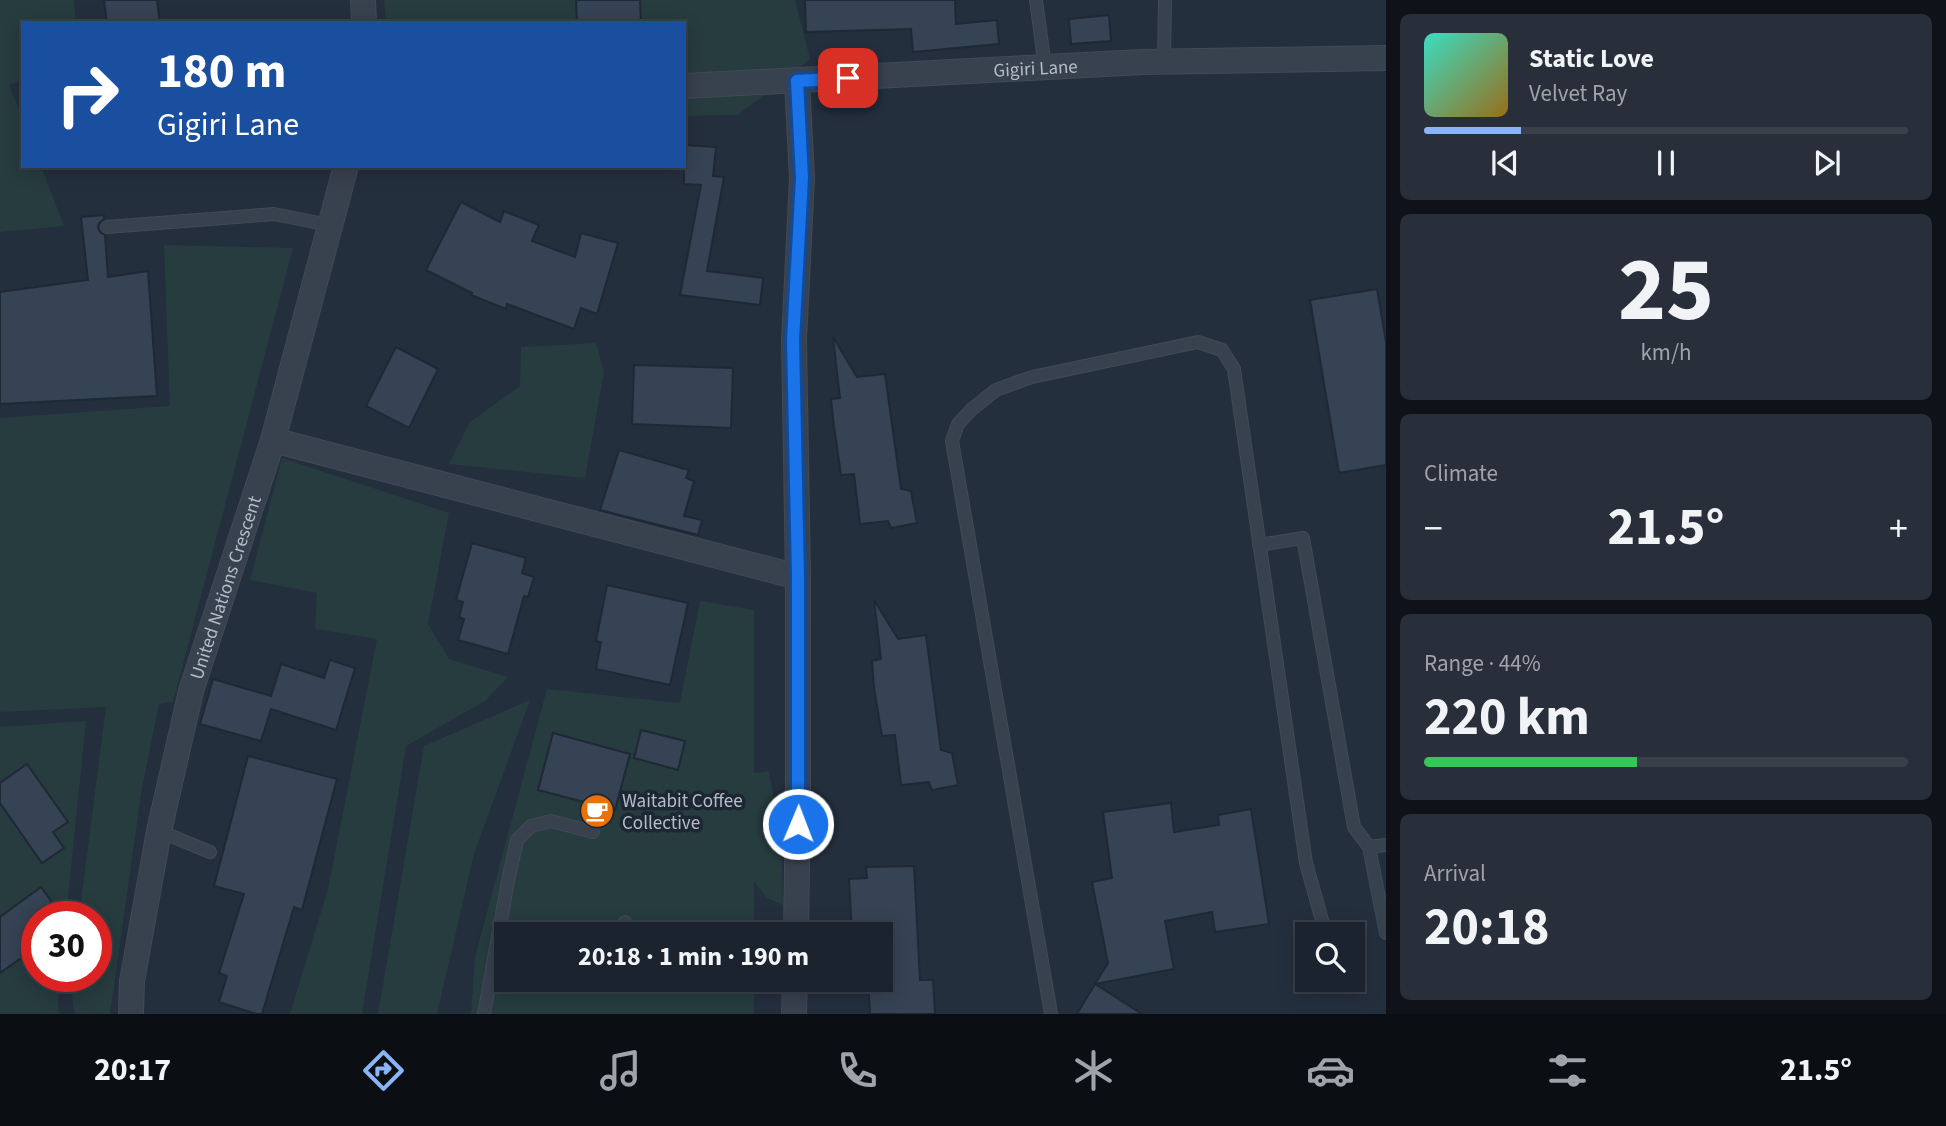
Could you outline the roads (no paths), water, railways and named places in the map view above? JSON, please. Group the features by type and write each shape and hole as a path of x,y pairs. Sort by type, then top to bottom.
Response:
{"street":[{"path":"363,0 364,21"},
{"name":"Gigiri Lane","path":"686,86 1164,61 1386,58"},
{"path":"796,922 798,577 793,340 802,178 797,81"},
{"name":"United Nations Crescent","path":"131,1014 132,981 159,831 191,691 273,440 345,168"},
{"path":"273,440 798,577"},
{"path":"794,1014 795,992"}],"lane":[{"path":"1036,0 1045,67"},
{"path":"1164,61 1165,0"},
{"path":"107,227 274,214 329,225"},
{"path":"1051,1014 952,441 958,424 972,409 996,390 1032,377 1198,342 1222,350 1234,369 1306,863 1322,922"},
{"path":"1259,545 1303,538 1354,827 1370,847 1386,933"},
{"path":"504,922 508,881 517,840 531,826 551,821 593,832"},
{"path":"159,831 210,852"},
{"path":"1370,847 1386,845"},
{"path":"484,1014 494,973"}],"place":[{"name":"Waitabit Coffee Collective","path":"597,811"}]}
